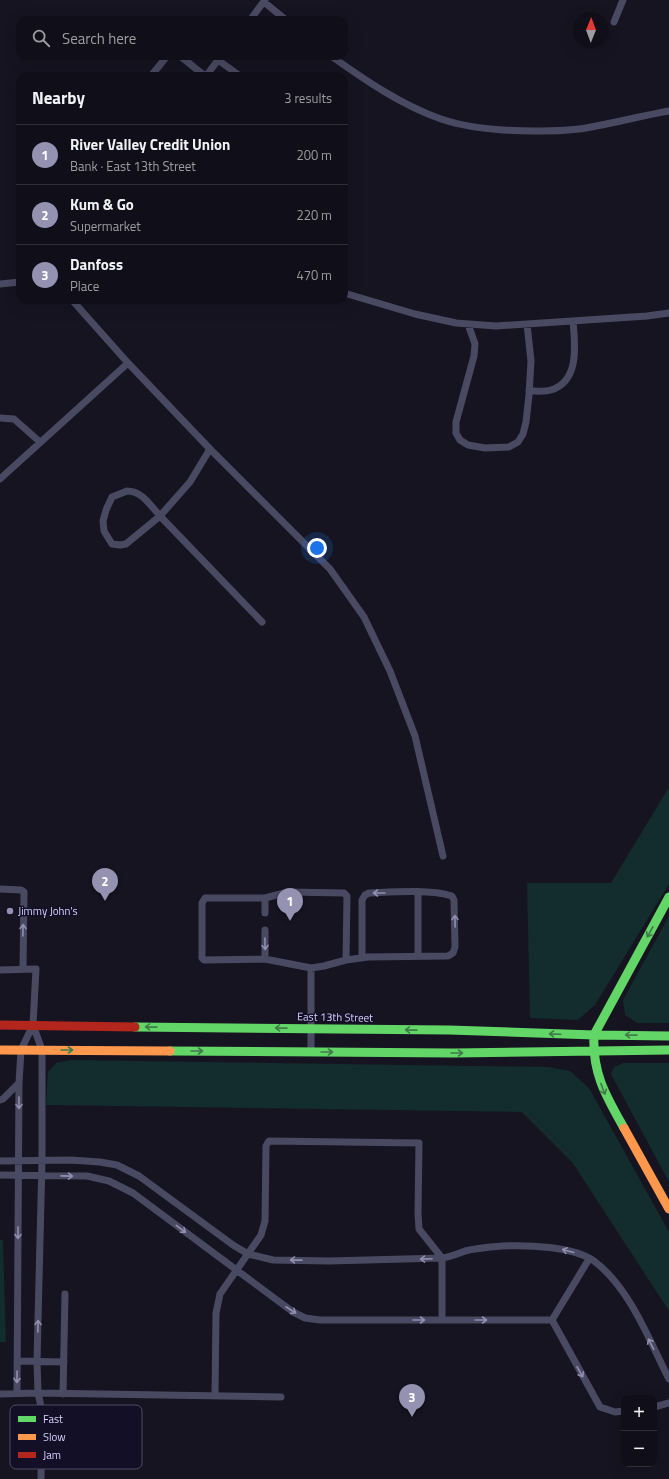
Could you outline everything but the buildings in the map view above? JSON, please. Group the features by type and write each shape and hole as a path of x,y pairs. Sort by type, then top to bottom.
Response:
{"main road":[{"path":"669,897 594,1035 593,1051 597,1073 606,1096 669,1210"},
{"name":"East 13th Street","path":"0,1025 449,1030 669,1036"},
{"path":"0,1050 454,1053 669,1050"}],"lane":[{"path":"614,22 623,0"},
{"path":"253,16 264,1 281,16"},
{"path":"154,72 164,60"},
{"path":"185,60 200,72"},
{"path":"208,72 218,60"},
{"path":"222,60 236,72"},
{"path":"337,60 400,101 441,119 472,127 512,131 585,129 669,111"},
{"path":"0,284 16,282"},
{"path":"348,294 415,314 456,323 496,326 647,316 669,313"},
{"path":"76,304 128,363 330,569 364,617 390,671 415,736 443,856"},
{"path":"529,391 550,391 562,384 569,376 573,358 573,321"},
{"path":"468,324 475,344 474,356 456,422 456,432 460,440 468,445 485,448 508,447 518,442 523,434 526,422 531,361 527,324"},
{"path":"0,479 128,363"},
{"path":"0,418 14,419 40,442"},
{"path":"210,448 190,482 160,516 126,544 112,544 104,531 103,521 106,510 112,498 127,491 139,493 160,516 262,622"},
{"path":"0,890 21,890 24,892 23,969"},
{"path":"346,960 347,896 344,893 288,892 265,898 205,898 203,900 202,958 207,960 265,958 311,968 362,958 448,956 453,954 455,947 454,900 452,896 418,892 369,893 365,895 362,900 362,958"},
{"path":"418,892 418,956"},
{"path":"265,898 265,913"},
{"path":"265,930 265,958"},
{"path":"310,1052 311,968"},
{"path":"0,970 36,969 34,1025 42,1050 42,1175 37,1361 38,1393 41,1405"},
{"path":"17,1393 19,1083 21,1050 34,1025"},
{"path":"0,1100 3,1099 19,1083"},
{"path":"215,1396 216,1313 220,1294 261,1235 265,1221 266,1146 269,1140 419,1143 419,1229 442,1258 442,1320"},
{"path":"0,1160 71,1160 117,1165 139,1176 248,1254 273,1260 328,1261 448,1258 466,1251 501,1246 563,1250 593,1261 616,1282 633,1308 669,1379"},
{"path":"0,1175 87,1176 109,1181 133,1193 293,1312 305,1318 320,1320 552,1320"},
{"path":"552,1320 589,1259"},
{"path":"63,1394 65,1294"},
{"path":"552,1320 600,1407 615,1412 621,1411"},
{"path":"17,1361 64,1362"},
{"path":"0,1394 38,1393 281,1397"},
{"path":"657,1406 669,1403"},
{"path":"41,1469 41,1479"}],"green space":[{"path":"669,787 669,883 666,889 595,1005 578,1020 530,1018 527,883 611,883"},
{"path":"669,916 669,1023 637,1023 625,1015 623,1000"},
{"path":"71,1060 548,1067 570,1071 589,1088 669,1232 669,1311 572,1162 522,1112 46,1105 48,1072 56,1063"},
{"path":"623,1063 669,1063 669,1182 611,1074 614,1067"},
{"path":"0,1240 3,1240 6,1342 0,1342"}],"traffic: fast":[{"path":"624,1128 606,1095 598,1073 595,1061 594,1035 669,897"},
{"path":"135,1027 449,1030 669,1036"},
{"path":"170,1051 454,1053 669,1050"}],"traffic: slow":[{"path":"0,1050 170,1051"},
{"path":"624,1128 669,1209"}],"traffic: jam":[{"path":"0,1025 135,1027"}],"place":[{"name":"Kum & Go","path":"105,901"},
{"name":"Jimmy John's","path":"10,911"},
{"name":"River Valley Credit Union","path":"290,921"},
{"name":"Danfoss","path":"412,1417"}]}
